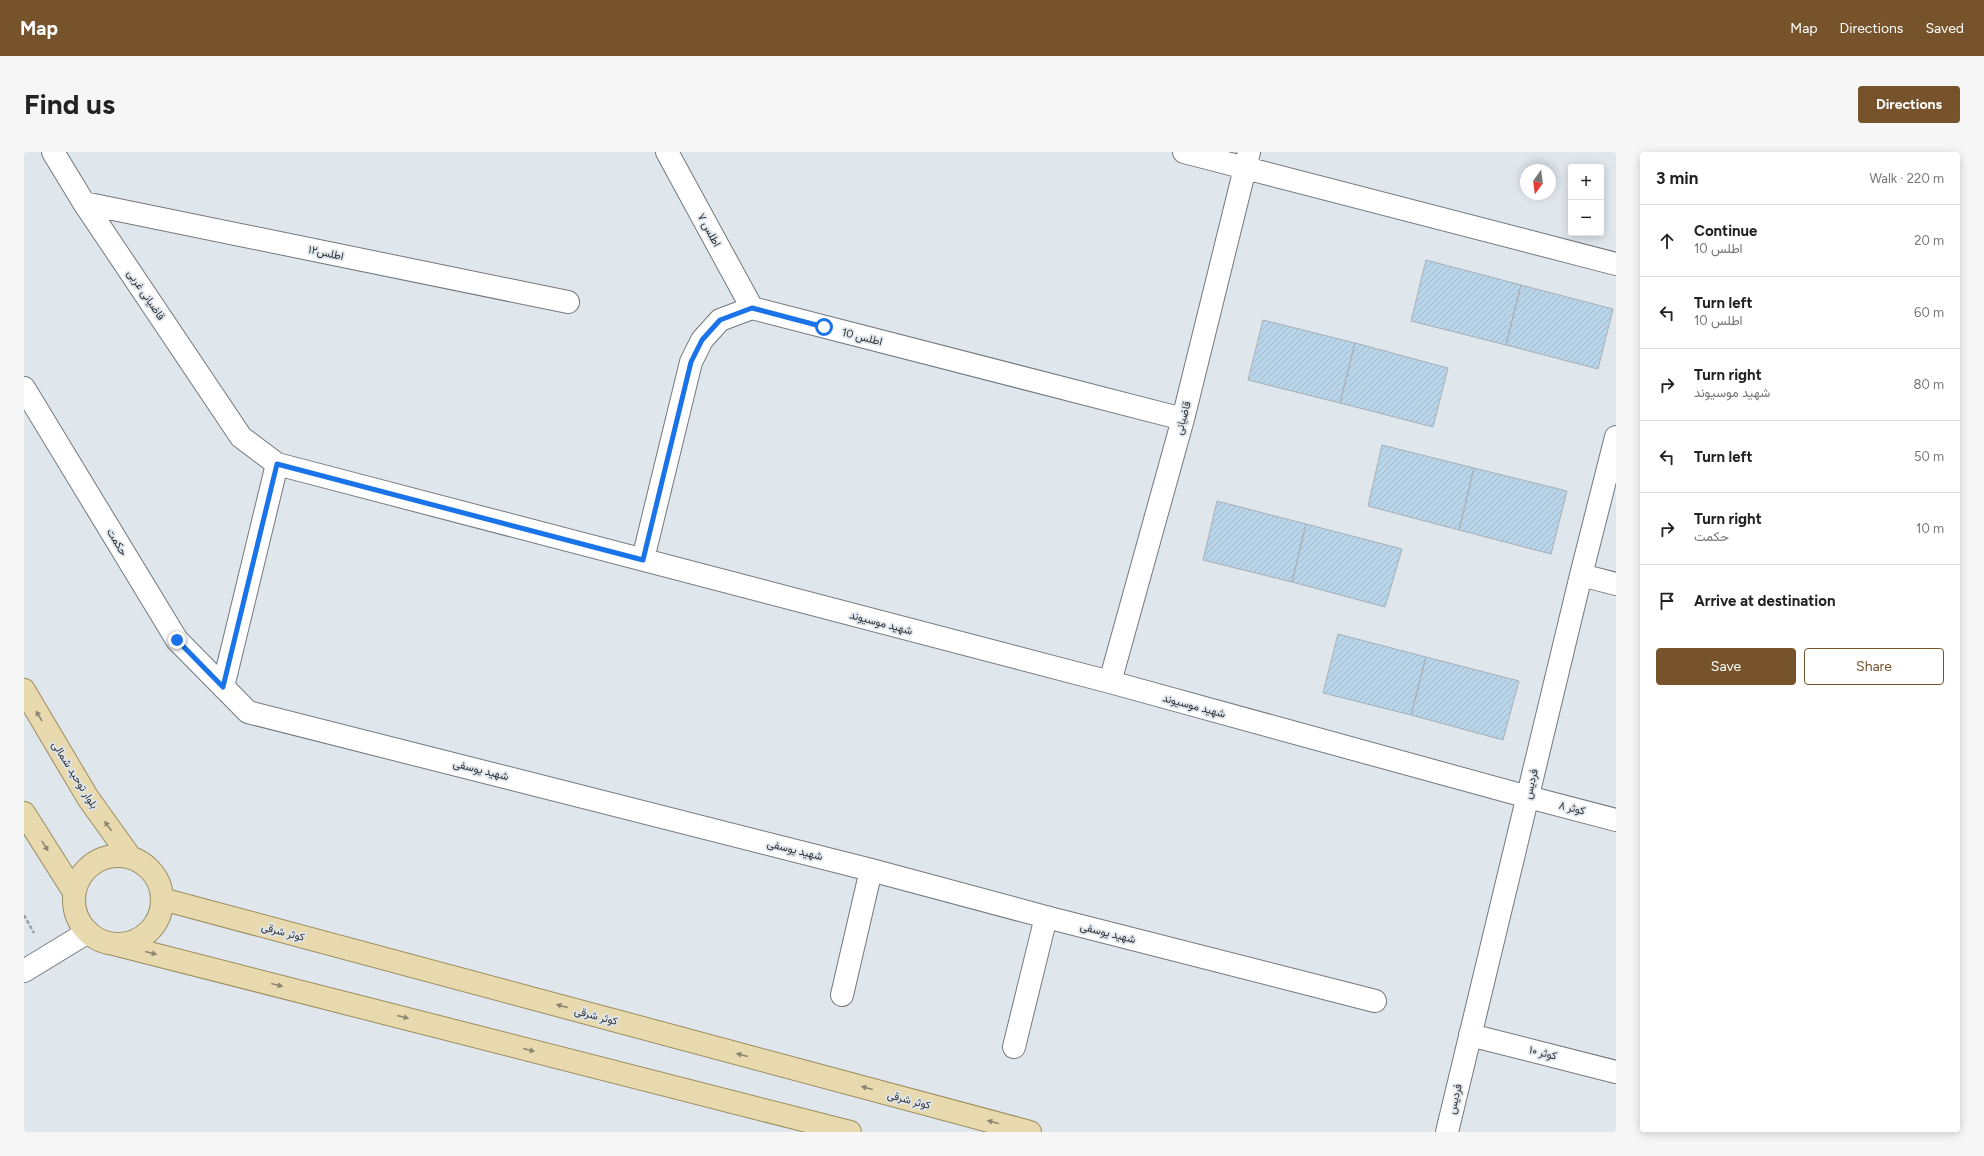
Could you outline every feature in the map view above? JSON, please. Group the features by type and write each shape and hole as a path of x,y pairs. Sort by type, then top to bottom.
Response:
{"main road":[{"name":"بلوار توحید شمالی","path":"24,690 88,798 131,858"},
{"path":"24,813 74,892"},
{"path":"114,944 132,942 148,933 158,917 162,899 158,881 147,867 131,858 112,856 95,862 81,874 74,892 74,910 82,926 96,938 114,944 850,1132"},
{"name":"کوثر شرقی","path":"162,899 1030,1132"}],"street":[{"name":"قاضیانی غربی","path":"52,152 84,203 241,437"},
{"name":"اطلس ۷","path":"667,152 752,308"},
{"path":"1184,152 1247,160 1616,264"},
{"name":"قاضیانی","path":"1110,682 1183,419 1247,160"},
{"name":"اطلس۱۲","path":"84,203 568,302"},
{"name":"اطلس 10","path":"752,308 1183,419"},
{"path":"643,560 691,362 702,340 720,320 752,308"},
{"name":"حکمت","path":"24,388 177,640 223,687"},
{"name":"شهید موسیوند","path":"241,437 277,464 1110,682 1528,797"},
{"name":"فردیس","path":"1447,1132 1580,575 1616,437"},
{"path":"223,687 277,464"},
{"path":"1580,575 1616,584"},
{"name":"شهید یوسفی","path":"223,687 248,712 870,870 1046,917 1375,1001"},
{"name":"کوثر ۸","path":"1528,797 1616,820"},
{"path":"842,995 870,870"},
{"path":"1014,1047 1046,917"},
{"path":"24,971 88,932"},
{"name":"کوثر ۱۰","path":"1470,1035 1616,1072"}],"building":[{"path":"1426,260 1521,285 1506,345 1411,321"},
{"path":"1521,285 1613,309 1598,369 1506,345"},
{"path":"1263,320 1355,343 1340,403 1248,380"},
{"path":"1355,343 1448,368 1433,427 1340,403"},
{"path":"1382,445 1474,468 1459,530 1368,506"},
{"path":"1474,468 1567,491 1551,554 1459,530"},
{"path":"1217,501 1306,524 1292,582 1203,560"},
{"path":"1306,524 1402,549 1385,607 1292,582"},
{"path":"1338,634 1426,657 1411,715 1323,693"},
{"path":"1426,657 1519,681 1503,740 1411,715"}],"route":[{"path":"177,640 223,687 277,464 643,560 691,362 702,340 720,320 752,308 824,327"}]}
